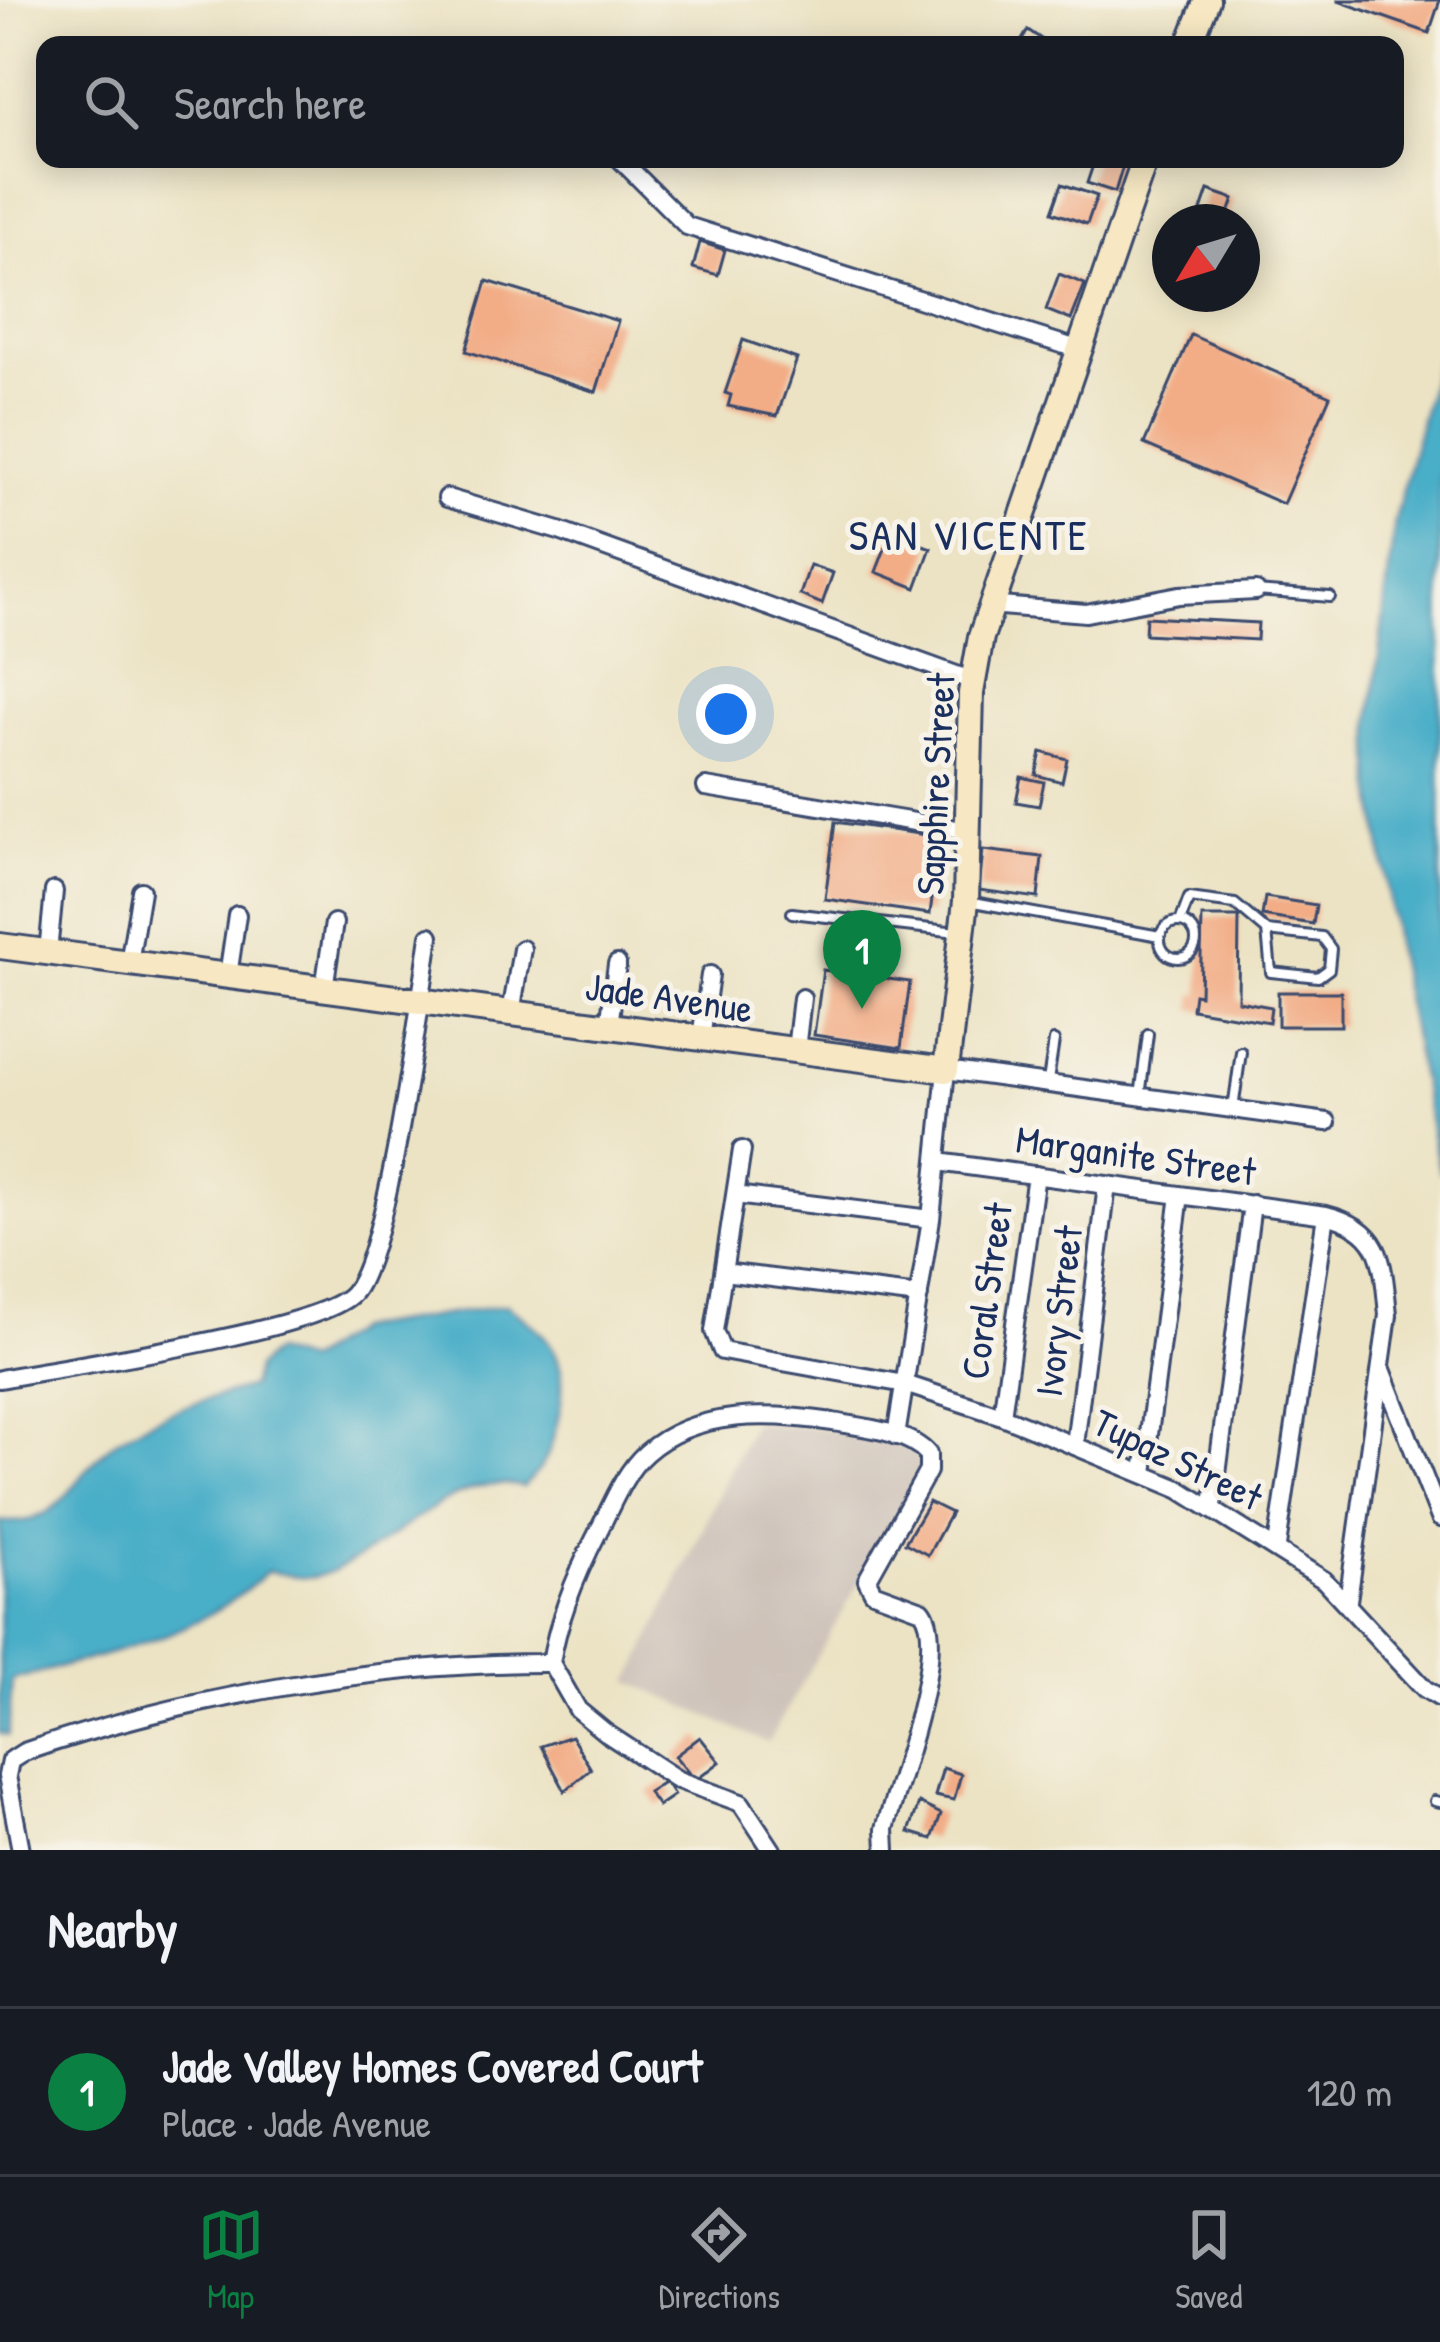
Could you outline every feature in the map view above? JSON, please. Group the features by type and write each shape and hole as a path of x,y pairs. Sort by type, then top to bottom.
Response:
{"street":[{"path":"1193,36 1208,0"},
{"path":"629,168 687,226 1077,350"},
{"name":"Sapphire Street","path":"896,1436 931,1219 964,932 973,681 989,605 1142,168"},
{"path":"447,498 559,532 973,681"},
{"path":"989,605 1075,614 1179,595 1256,591"},
{"path":"706,788 968,831"},
{"path":"48,952 54,891"},
{"path":"129,963 141,891"},
{"path":"228,976 237,916"},
{"path":"324,988 334,923"},
{"path":"0,1379 176,1349 314,1314 352,1294 367,1270 386,1192 430,936"},
{"name":"Jade Avenue","path":"0,946 1328,1122"},
{"path":"512,1013 522,950"},
{"path":"609,1026 617,964"},
{"path":"701,1038 710,975"},
{"path":"796,1050 802,998"},
{"path":"742,1150 723,1272 919,1296"},
{"name":"Marganite Street","path":"938,1162 1326,1215"},
{"name":"Coral Street","path":"1002,1416 1036,1175"},
{"name":"Ivory Street","path":"1075,1445 1107,1185"},
{"path":"735,1195 931,1219"},
{"path":"1144,1473 1180,1195"},
{"path":"1213,1505 1252,1204"},
{"path":"1277,1546 1326,1215 1353,1222 1375,1246 1388,1315 1348,1601"},
{"name":"Tupaz Street","path":"723,1272 714,1331 717,1346 729,1354 905,1384 1002,1416 1213,1505 1277,1546 1348,1601 1424,1689 1440,1698"},
{"path":"1381,1366 1440,1518"},
{"path":"772,1850 741,1803 678,1780 578,1710 550,1663 586,1556 634,1467 665,1439 694,1425 762,1417 812,1419 896,1436 921,1446 931,1462 867,1580 873,1592 922,1610 932,1636 928,1669 885,1829 886,1850"},
{"path":"21,1850 8,1768 16,1756 36,1748 234,1699 385,1670 550,1663"}],"lane":[{"path":"1256,591 1330,597"},
{"path":"1180,922 1184,903 1195,897 1235,904 1267,931 1322,937 1331,949 1330,969 1318,977 1271,972 1267,931"},
{"path":"966,901 1160,936"},
{"path":"792,913 964,932"},
{"path":"1180,922 1195,934 1191,952 1173,957 1162,949 1160,936 1167,926 1180,922"},
{"path":"1140,1096 1148,1034"},
{"path":"1048,1084 1054,1041"},
{"path":"1233,1109 1241,1052"}],"shaded area":[{"path":"753,1422 859,1432 911,1448 924,1468 768,1743 630,1682"}],"water":[{"path":"1440,347 1440,1174 1396,951 1373,786 1371,720 1395,521"},
{"path":"506,1305 548,1341 561,1368 561,1402 549,1451 523,1487 495,1484 468,1490 340,1568 309,1578 268,1571 240,1594 180,1629 12,1680 8,1735 0,1733 0,1521 22,1521 55,1507 104,1451 135,1429 183,1407 251,1387 256,1368 273,1352 306,1362 355,1329"}],"building":[{"path":"1338,0 1440,0 1429,33 1338,1"},
{"path":"1092,168 1122,168 1115,192 1087,183"},
{"path":"1062,184 1097,196 1087,224 1052,212"},
{"path":"1208,190 1234,199 1232,204 1203,204"},
{"path":"700,242 725,250 718,275 693,268"},
{"path":"1059,274 1085,284 1071,320 1046,310"},
{"path":"487,281 618,321 596,392 466,351"},
{"path":"1191,335 1330,396 1283,504 1144,444"},
{"path":"743,340 797,359 777,416 728,406 731,395 725,393"},
{"path":"891,533 931,548 916,588 876,572"},
{"path":"810,565 833,573 822,604 800,595"},
{"path":"1146,617 1258,623 1257,640 1145,634"},
{"path":"1041,752 1067,759 1062,782 1036,775"},
{"path":"1021,777 1044,782 1039,806 1016,802"},
{"path":"835,822 940,837 930,914 825,899"},
{"path":"983,850 1042,857 1038,898 979,890"},
{"path":"1265,897 1316,905 1313,924 1262,916"},
{"path":"1202,917 1239,917 1238,1001 1271,1007 1269,1022 1192,1009 1194,994 1200,995"},
{"path":"823,970 910,982 901,1048 814,1035"},
{"path":"1278,992 1341,992 1341,1026 1278,1026"},
{"path":"929,1502 951,1513 928,1555 905,1543"},
{"path":"571,1736 591,1769 565,1791 541,1746"},
{"path":"700,1737 720,1762 695,1781 675,1756"},
{"path":"943,1768 961,1774 954,1800 935,1796"},
{"path":"665,1781 674,1795 658,1806 648,1792"},
{"path":"919,1803 941,1814 932,1839 909,1832"}],"place":[{"name":"Jade Valley Homes Covered Court","path":"862,1009"}],"district":[{"name":"SAN VICENTE","path":"969,535"}]}
